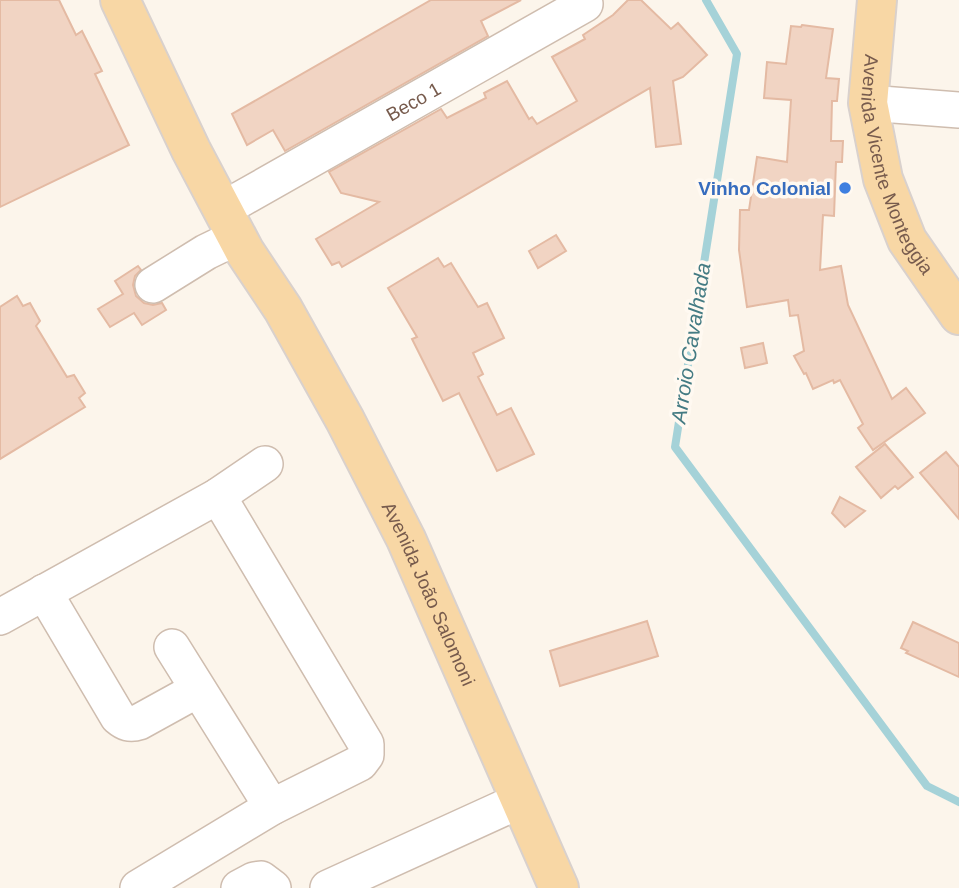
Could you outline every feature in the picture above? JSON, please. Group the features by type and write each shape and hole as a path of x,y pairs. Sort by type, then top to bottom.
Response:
{"main road":[{"name":"Avenida João Salomoni","path":"120,0 191,150 237,237 283,309 345,420 406,539 559,888"},
{"name":"Avenida João Salomoni","path":"147,0 261,239 283,309"},
{"name":"Avenida Vicente Monteggia","path":"877,0 868,103 883,179 906,240 959,315"}],"street":[{"name":"Beco 1","path":"241,199 585,4"},
{"path":"868,103 959,110"},
{"path":"153,285 206,252 237,237"},
{"path":"0,617 218,496 265,464"},
{"path":"138,888 272,807 360,762 366,755 366,744 218,496"},
{"path":"44,592 118,717 124,722 139,722 197,690"},
{"path":"172,647 272,807"},
{"path":"328,888 519,801"},
{"path":"239,888 261,879 273,888"}],"building":[{"path":"0,0 59,0 76,35 82,31 102,71 95,74 129,145 0,207"},
{"path":"431,0 521,0 481,21 488,36 285,151 273,130 247,145 232,114"},
{"path":"628,0 641,0 671,29 678,23 707,55 683,77 673,81 681,144 656,147 650,88 342,267 339,262 332,265 316,239 379,202 341,193 329,172 441,109 447,118 486,98 484,93 507,81 529,119 532,117 537,124 577,101 552,57 585,39 583,35 613,15"},
{"path":"791,26 833,29 826,78 839,79 837,101 832,101 831,141 843,141 842,162 836,162 834,216 823,215 820,270 841,266 848,305 892,399 906,388 925,413 873,450 858,428 863,424 840,380 834,383 833,380 813,389 806,373 804,374 794,356 804,351 798,315 790,316 788,300 747,307 739,250 740,210 749,210 757,157 787,162 791,100 764,98 767,62 786,64"},
{"path":"556,235 566,251 538,268 529,251"},
{"path":"438,258 444,267 451,263 478,307 487,303 504,338 473,353 483,374 478,377 497,415 511,408 534,454 497,471 459,393 443,401 412,339 417,337 388,288"},
{"path":"138,266 141,270 135,276 133,285 136,296 144,303 162,303 166,310 142,325 134,313 110,327 98,309 123,294 115,281"},
{"path":"17,296 23,306 30,303 40,321 36,326 67,377 74,375 85,393 79,398 85,407 0,459 0,307"},
{"path":"763,343 767,363 745,368 741,348"},
{"path":"885,444 913,477 898,489 895,486 881,498 856,467"},
{"path":"946,452 959,467 959,519 920,473"},
{"path":"840,497 865,511 845,527 832,513"},
{"path":"647,621 658,656 560,686 550,651"},
{"path":"913,622 959,643 959,677 906,653 908,651 901,648"}],"waterway":[{"name":"Arroio Cavalhada","path":"706,0 737,54 675,447 927,786 959,802"}],"place":[{"name":"Vinho Colonial","path":"845,188"}]}
